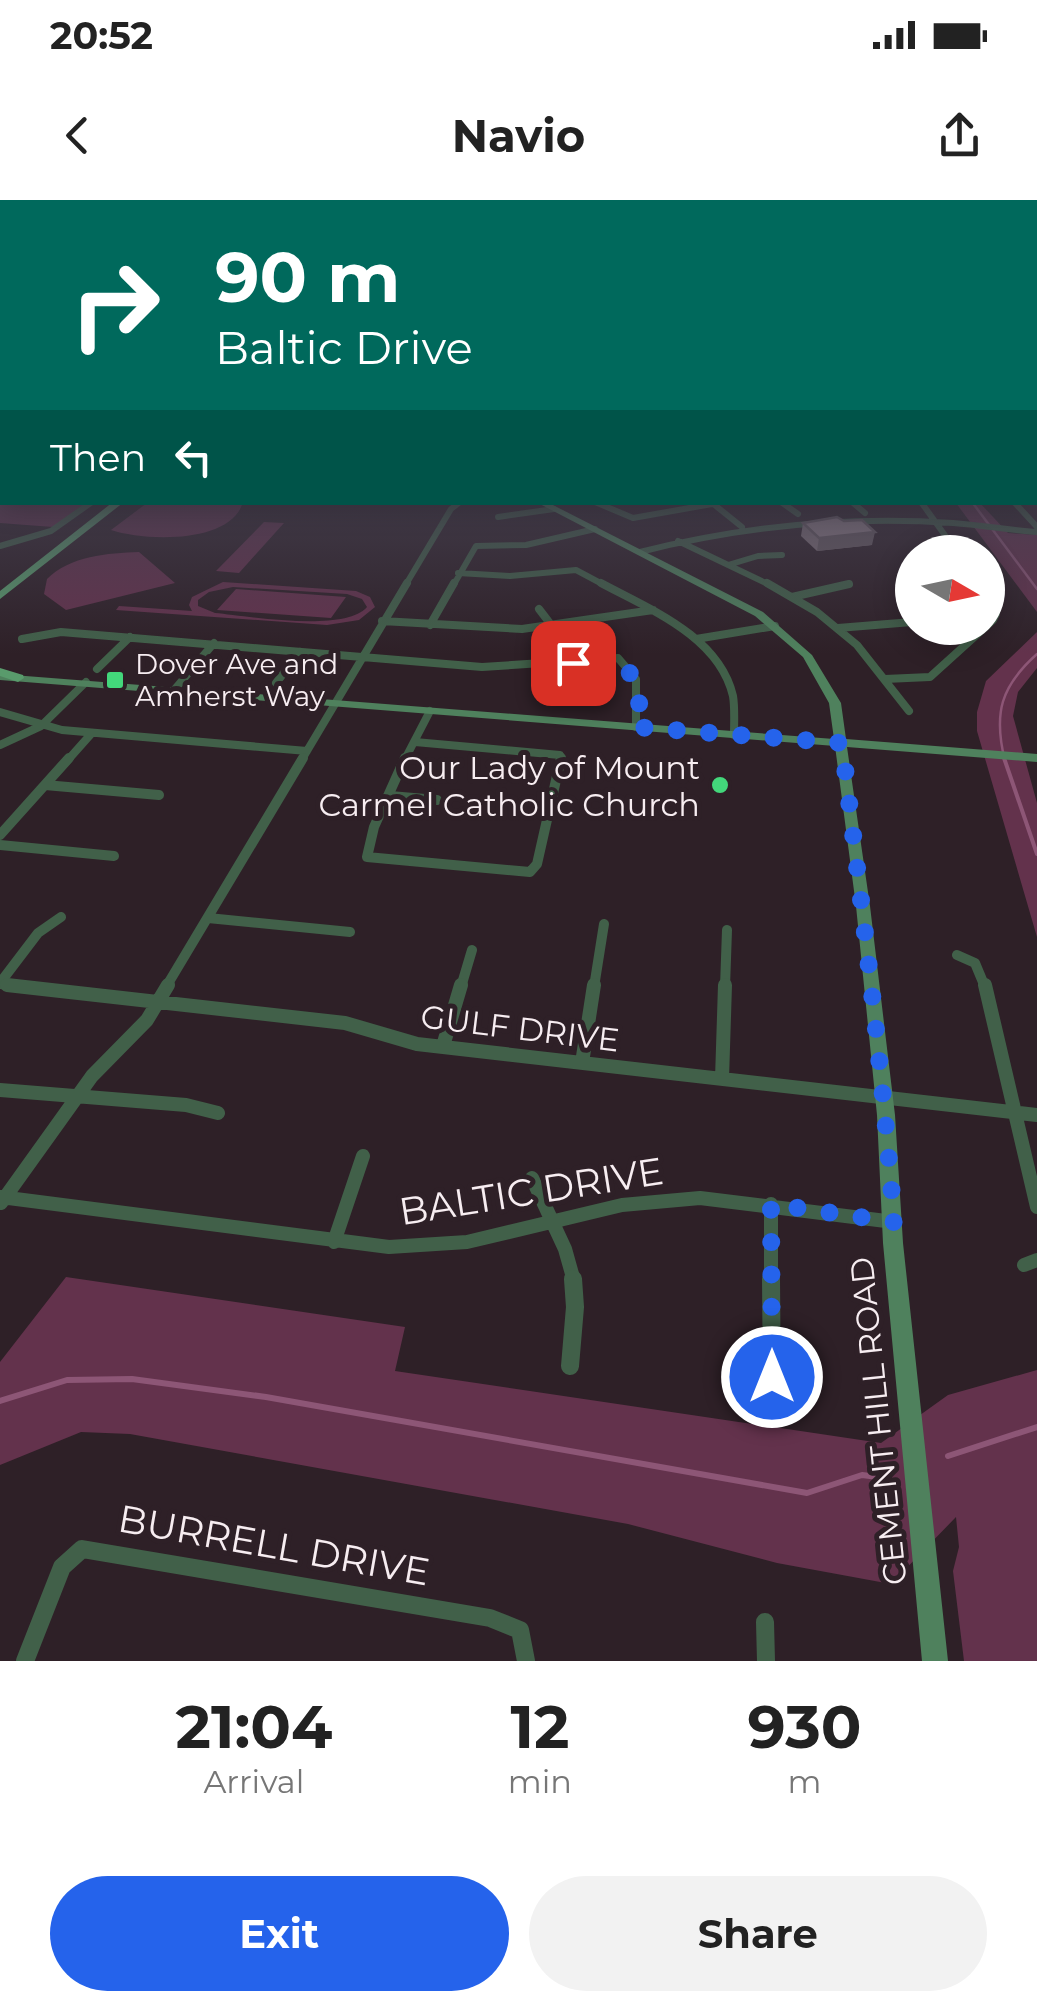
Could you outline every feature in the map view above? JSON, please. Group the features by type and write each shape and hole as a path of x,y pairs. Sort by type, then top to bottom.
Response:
{"main road":[{"path":"1,592 88,518"},
{"path":"1,592 99,518"},
{"path":"0,677 18,678"}],"street":[{"path":"3,544 51,531 69,518"},
{"path":"2,1200 76,1096 103,1062 138,1033 158,1002 441,518"},
{"name":"CEMENT HILL ROAD","path":"572,518 732,597 776,626 807,655 823,678 838,715 884,1098 894,1222 892,1243 935,1661"},
{"path":"731,518 742,527"},
{"path":"934,518 946,535"},
{"path":"640,552 742,527 834,521 1037,530"},
{"path":"430,625 476,546 540,543 595,530"},
{"path":"678,542 792,597 838,628 909,711"},
{"path":"728,565 758,556 782,556"},
{"path":"458,574 510,576 576,570 653,610 696,639 715,660 729,685 734,735"},
{"path":"792,597 849,584"},
{"path":"539,609 552,626"},
{"path":"382,621 507,629 653,610"},
{"path":"838,628 895,623"},
{"path":"696,639 776,626"},
{"path":"22,639 52,632 505,668 618,658 625,662 638,687 636,727"},
{"path":"97,670 130,637"},
{"path":"175,689 214,643"},
{"path":"885,679 930,677 966,645"},
{"path":"276,683 300,652"},
{"path":"18,678 1037,758"},
{"path":"0,745 41,726 86,682"},
{"path":"415,742 560,756 562,762 537,864 530,872 367,857 367,847 415,742 430,711"},
{"path":"0,712 41,726 91,734 307,752"},
{"path":"0,834 91,734"},
{"path":"44,785 159,795"},
{"path":"390,796 436,800"},
{"path":"0,845 114,856"},
{"path":"0,983 38,933 61,917"},
{"path":"208,918 350,932"},
{"path":"582,1063 604,924"},
{"path":"722,1079 727,930"},
{"path":"443,1046 472,950"},
{"path":"957,955 975,963 984,982 1037,1207"},
{"name":"GULF DRIVE","path":"0,983 345,1023 398,1041 1037,1115"},
{"path":"0,1090 186,1105 218,1113"},
{"path":"334,1242 363,1156"},
{"path":"532,1178 571,1256 578,1290 570,1366"},
{"name":"BALTIC DRIVE","path":"2,1200 389,1247 496,1237 661,1200 700,1198 894,1222"},
{"path":"771,1204 772,1398"},
{"name":"BURRELL DRIVE","path":"25,1661 62,1566 82,1550 490,1618 520,1630 526,1661"},
{"path":"765,1622 766,1661"}],"shaded area":[{"path":"0,518 65,518 53,527 0,523"},
{"path":"127,518 233,518 220,527 183,536 143,536 111,530"},
{"path":"967,518 994,518 1008,533 1037,535 1037,612 1005,569 1005,535 980,535"},
{"path":"264,522 284,523 239,573 216,571"},
{"path":"139,552 175,583 66,610 44,594 47,579 67,565 102,555"},
{"path":"223,582 356,591 370,597 375,607 359,620 327,625 116,610 119,606 192,611 192,597","holes":["233,587 347,594 362,599 367,607 356,615 318,621 215,613 198,606 198,600 209,592"]},
{"path":"236,589 346,597 331,618 217,610"},
{"path":"1037,632 1037,668 1018,692 1013,716 1037,803 1037,937 977,731 977,712 986,681"},
{"path":"66,1277 405,1327 395,1371 881,1443 948,1395 1037,1370 1037,1661 964,1661 953,1571 959,1547 956,1517 891,1584 777,1563 628,1524 130,1434 81,1432 0,1465 0,1362"}],"building":[{"path":"830,518 862,520 875,532 819,538 803,523"}],"waterway":[{"path":"984,518 1037,589"},
{"path":"1005,761 1000,729 1003,701 1015,677 1037,654"},
{"path":"1005,761 1037,854"},
{"path":"0,1401 67,1380 132,1379 266,1397 807,1493 862,1475 886,1478"},
{"path":"948,1456 1037,1427"}],"place":[{"name":"Dover Ave and Amherst Way","path":"115,680"},
{"name":"Our Lady of Mount Carmel Catholic Church","path":"720,785"}],"route":[{"path":"573,663 606,658 625,662 640,697 636,727 842,743 886,1114 894,1222 771,1204 772,1377"}]}
